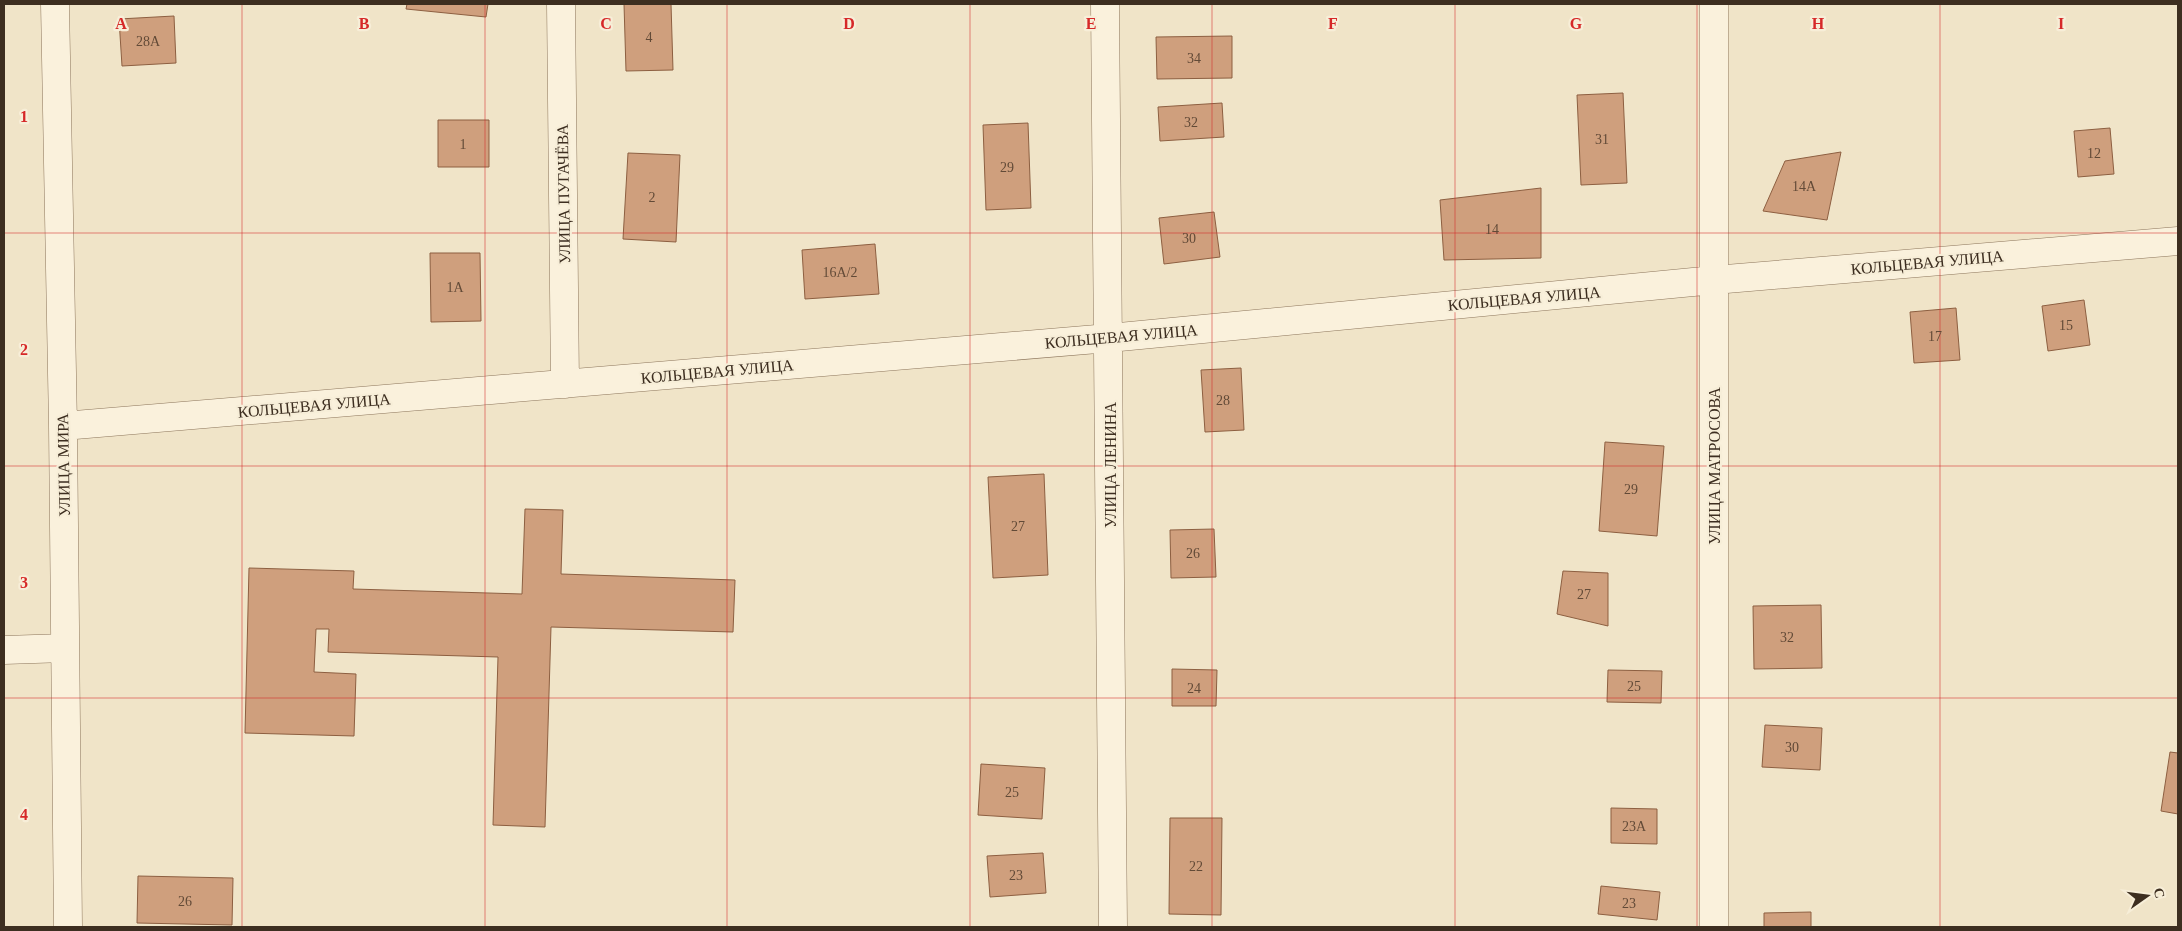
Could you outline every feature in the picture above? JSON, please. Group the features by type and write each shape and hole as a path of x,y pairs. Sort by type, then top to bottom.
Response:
{"street":[{"name":"УЛИЦА МИРА","path":"55,4 63,426 68,927"},
{"name":"УЛИЦА ПУГАЧЁВА","path":"562,4 565,384"},
{"name":"УЛИЦА ЛЕНИНА","path":"1105,4 1113,927"},
{"name":"УЛИЦА МАТРОСОВА","path":"1714,4 1714,927"},
{"name":"КОЛЬЦЕВАЯ УЛИЦА","path":"63,426 1109,338 1714,280 2178,241"},
{"path":"4,650 65,648"}],"building":[{"path":"407,4 488,4 486,17 406,9"},
{"path":"624,4 671,4 673,70 626,71"},
{"path":"174,16 176,63 122,66 119,19"},
{"path":"1232,36 1232,78 1157,79 1156,37"},
{"path":"1623,93 1627,183 1581,185 1577,95"},
{"path":"1222,103 1224,137 1160,141 1158,107"},
{"path":"438,120 489,120 489,167 438,167"},
{"path":"1028,123 1031,208 986,210 983,125"},
{"path":"2110,128 2114,174 2078,177 2074,131"},
{"path":"1841,152 1827,220 1763,211 1785,161"},
{"path":"628,153 680,155 676,242 623,239"},
{"path":"1541,188 1541,258 1444,260 1440,200"},
{"path":"1214,212 1220,257 1164,264 1159,218"},
{"path":"875,244 879,294 805,299 802,250"},
{"path":"430,253 480,253 481,321 431,322"},
{"path":"2084,300 2090,345 2048,351 2042,306"},
{"path":"1956,308 1960,360 1914,363 1910,312"},
{"path":"1241,368 1244,430 1205,432 1201,370"},
{"path":"1605,442 1664,446 1657,536 1599,531"},
{"path":"1044,474 1048,575 993,578 988,477"},
{"path":"525,509 563,510 561,574 735,580 733,632 551,627 545,827 493,825 498,657 328,652 329,629 316,629 314,672 356,674 354,736 245,733 249,568 354,571 353,589 522,594"},
{"path":"1214,529 1216,577 1171,578 1170,530"},
{"path":"1563,571 1608,573 1608,626 1557,614"},
{"path":"1821,605 1822,668 1754,669 1753,606"},
{"path":"1172,669 1217,670 1216,706 1172,706"},
{"path":"1608,670 1662,671 1661,703 1607,702"},
{"path":"1765,725 1822,728 1820,770 1762,767"},
{"path":"2170,752 2178,753 2178,814 2161,811"},
{"path":"981,764 1045,768 1042,819 978,815"},
{"path":"1611,808 1657,809 1657,844 1611,843"},
{"path":"1170,818 1222,818 1221,915 1169,914"},
{"path":"1043,853 1046,893 990,897 987,856"},
{"path":"138,876 233,878 232,925 137,923"},
{"path":"1601,886 1660,892 1657,920 1598,914"},
{"path":"1811,912 1811,927 1764,927 1764,913"}]}
